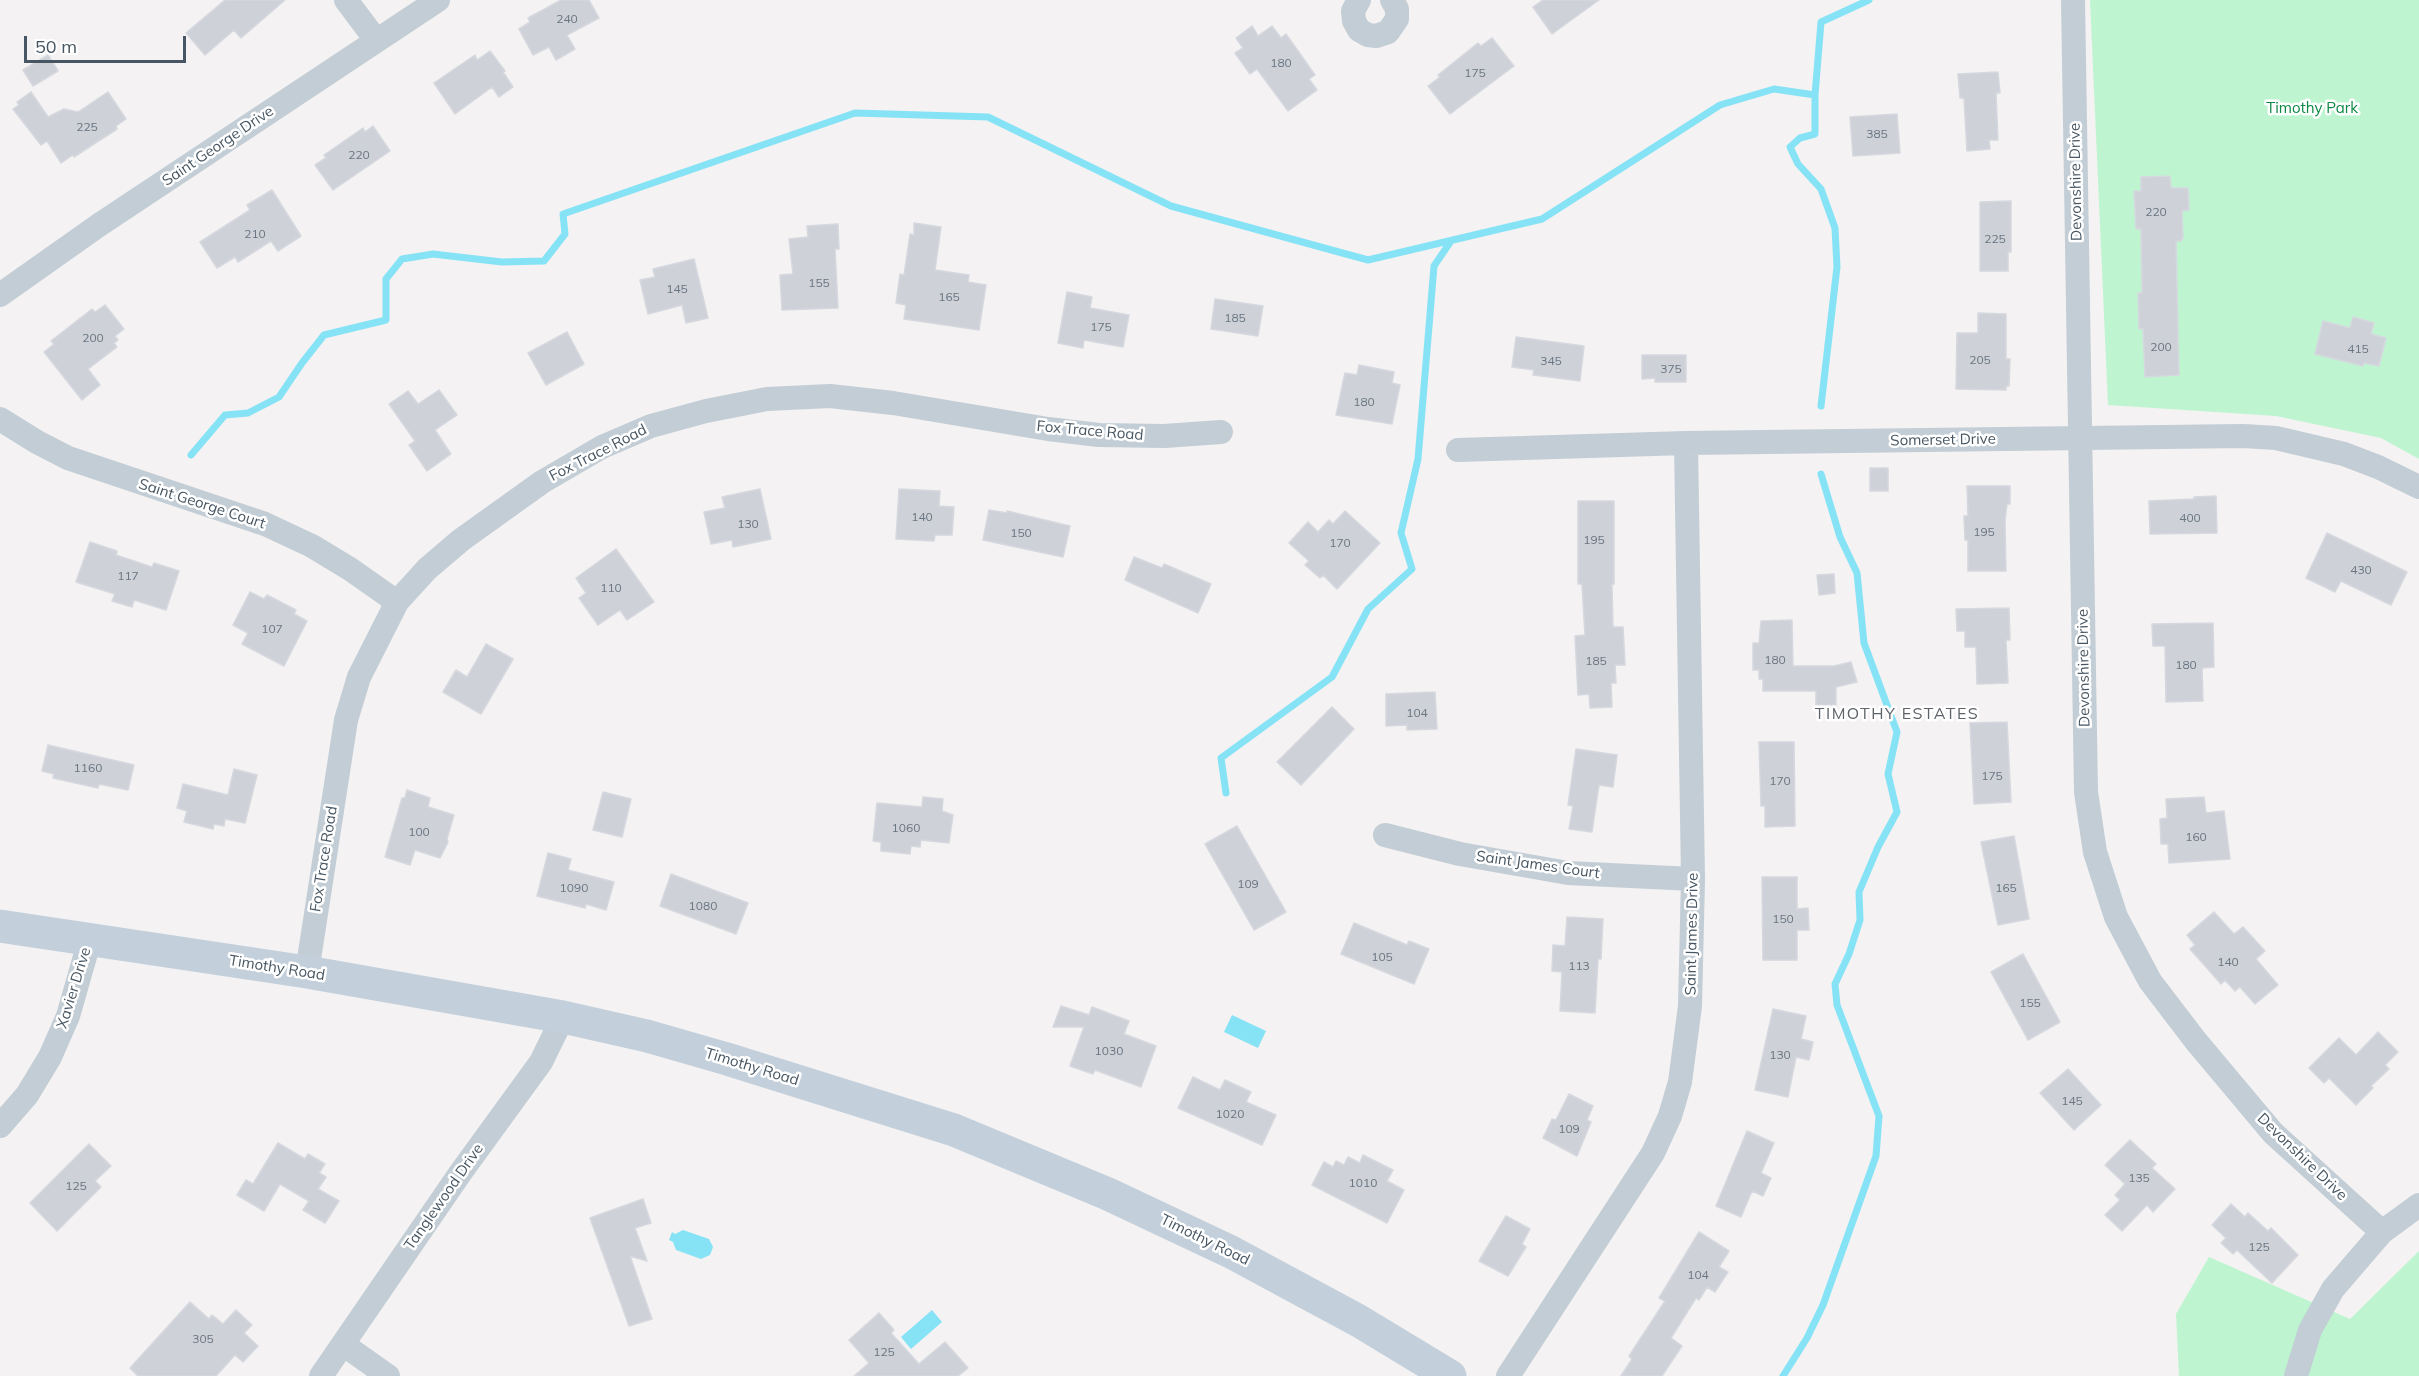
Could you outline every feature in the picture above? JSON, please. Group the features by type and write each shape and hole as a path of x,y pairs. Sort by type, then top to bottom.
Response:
{"main road":[{"name":"Timothy Road","path":"0,926 307,972 563,1017 647,1036 727,1059 954,1130 1108,1194 1231,1252 1359,1321 1450,1376"}],"street":[{"path":"346,0 376,40"},
{"name":"Saint George Drive","path":"0,295 99,225 438,0"},
{"path":"1359,0 1353,11 1354,21 1359,30 1368,35 1382,35 1392,29 1402,3"},
{"name":"Devonshire Drive","path":"2073,0 2086,792 2096,852 2116,916 2150,981 2195,1040 2266,1124 2382,1232"},
{"name":"Fox Trace Road","path":"307,972 346,720 359,677 398,602 427,569 461,540 542,482 602,447 651,426 706,411 767,399 830,396 893,403 1048,429 1099,435 1164,436 1221,432"},
{"name":"Saint George Court","path":"0,419 68,458 265,524 312,546 350,568 398,602"},
{"name":"Somerset Drive","path":"1458,450 1686,443 2244,436 2276,438 2344,454 2419,487"},
{"name":"Saint James Drive","path":"1508,1376 1635,1182 1670,1116 1680,1082 1690,1006 1693,879 1686,443"},
{"name":"Saint James Court","path":"1385,835 1460,854 1569,873 1693,879"},
{"name":"Xavier Drive","path":"0,1126 27,1095 50,1057 68,1016 90,939"},
{"name":"Tanglewood Drive","path":"321,1376 461,1172 541,1062 563,1017"},
{"path":"2296,1376 2310,1330 2333,1289 2382,1232 2419,1205"},
{"path":"344,1345 387,1376"}],"green space":[{"name":"Timothy Park","path":"2090,0 2419,0 2419,459 2381,438 2276,416 2108,405"},
{"path":"2419,1251 2419,1376 2179,1376 2176,1314 2209,1257 2350,1319"}],"water":[{"path":"1232,1015 1266,1031 1258,1048 1224,1032"},
{"path":"683,1230 709,1239 713,1247 710,1255 701,1259 676,1250 673,1242 669,1240 672,1232 675,1234"},
{"path":"932,1310 942,1322 911,1349 901,1337"}],"building":[{"path":"225,0 285,0 241,38 234,30 205,55 186,33"},
{"path":"561,0 589,0 599,18 567,35 575,49 556,60 549,47 533,55 519,29 530,22 528,18"},
{"path":"1543,0 1599,0 1552,34 1533,7"},
{"path":"1252,26 1258,36 1272,26 1281,38 1286,34 1315,75 1309,79 1317,90 1288,111 1257,69 1250,74 1235,53 1243,48 1236,38"},
{"path":"1492,38 1514,66 1450,114 1428,86 1440,77 1438,75 1478,43 1481,46"},
{"path":"490,51 505,71 503,72 513,87 499,97 492,87 455,114 434,83 475,55 477,60"},
{"path":"48,55 58,71 33,86 23,70"},
{"path":"1998,72 2000,93 1996,93 1998,140 1989,140 1990,149 1967,151 1964,98 1960,98 1958,74"},
{"path":"31,92 48,117 64,109 78,112 108,92 126,119 116,126 117,129 61,163 47,141 41,145 13,109 19,105 17,102"},
{"path":"1897,114 1900,153 1853,156 1850,117"},
{"path":"373,126 390,151 333,190 315,165 326,158 324,155 363,128 365,132"},
{"path":"2170,176 2171,188 2188,188 2189,210 2182,211 2183,238 2181,241 2176,241 2179,375 2145,377 2143,329 2139,329 2138,293 2142,293 2141,229 2136,229 2134,191 2141,191 2141,177"},
{"path":"272,190 301,236 278,251 271,241 238,262 235,257 217,268 200,242 250,210 247,205"},
{"path":"2011,201 2011,252 2008,252 2008,271 1980,271 1980,202"},
{"path":"914,223 941,227 935,270 969,275 968,282 986,285 979,330 904,319 906,305 896,303 900,274 904,275 910,234 914,235"},
{"path":"838,224 839,249 835,249 838,308 782,310 780,275 793,274 789,239 808,237 807,226"},
{"path":"694,259 708,318 686,323 682,305 648,314 640,280 655,277 653,269"},
{"path":"1067,292 1092,297 1090,308 1129,315 1123,347 1084,340 1083,348 1058,343"},
{"path":"1215,299 1263,306 1258,336 1211,329"},
{"path":"105,305 124,329 115,336 118,340 114,343 117,347 88,369 100,385 82,400 44,352 54,344 51,341 92,309 95,312"},
{"path":"1978,313 2006,314 2006,359 2010,359 2009,386 2006,386 2006,390 1956,389 1957,333 1978,333"},
{"path":"2353,317 2374,323 2371,334 2386,338 2379,366 2364,363 2363,366 2315,354 2323,321 2350,328"},
{"path":"567,332 584,364 546,385 528,353"},
{"path":"1516,337 1584,346 1580,381 1533,375 1534,370 1512,367"},
{"path":"1642,355 1686,355 1686,382 1655,382 1655,378 1642,379"},
{"path":"1359,365 1394,372 1392,383 1400,385 1392,424 1336,415 1345,373 1357,375"},
{"path":"439,390 457,415 435,430 451,454 427,471 409,445 415,441 389,404 408,391 418,404"},
{"path":"1870,468 1888,468 1888,491 1870,491"},
{"path":"1967,486 2010,486 2010,504 2007,504 2005,521 2006,571 1968,571 1968,540 1965,540 1964,516 1968,516"},
{"path":"760,489 771,539 733,547 732,540 711,544 704,512 725,508 722,497"},
{"path":"899,489 940,491 939,506 954,507 952,535 935,535 934,541 896,539"},
{"path":"2216,496 2217,533 2150,534 2149,501"},
{"path":"1578,501 1614,501 1613,627 1623,627 1625,665 1615,665 1616,683 1611,683 1612,707 1590,708 1589,694 1578,695 1575,636 1585,635 1582,584 1578,584"},
{"path":"989,510 1007,513 1007,511 1070,526 1063,557 983,540"},
{"path":"1345,511 1380,543 1337,589 1323,575 1320,578 1305,565 1309,561 1289,543 1308,522 1318,532 1329,520 1333,524"},
{"path":"2327,533 2407,572 2391,605 2341,581 2335,592 2306,578"},
{"path":"90,542 117,551 116,555 152,567 154,563 179,571 166,610 134,600 132,607 112,601 115,594 76,582"},
{"path":"616,549 654,602 627,620 620,610 598,625 579,598 586,593 576,578"},
{"path":"1134,557 1162,568 1164,564 1211,584 1198,613 1125,580"},
{"path":"1834,574 1835,593 1819,595 1817,575"},
{"path":"250,592 264,599 267,595 296,610 294,614 307,621 284,666 242,644 248,633 233,625"},
{"path":"2009,608 2010,640 2006,640 2008,683 1977,684 1976,647 1965,647 1965,631 1957,631 1956,609"},
{"path":"1792,620 1793,666 1834,666 1851,662 1857,682 1836,687 1836,705 1816,705 1816,691 1763,691 1763,679 1759,679 1759,670 1753,670 1753,643 1759,643 1761,621"},
{"path":"2213,623 2214,667 2202,668 2203,701 2166,702 2165,646 2153,646 2152,624"},
{"path":"486,644 513,659 481,714 443,692 456,670 467,677"},
{"path":"1435,692 1437,729 1407,730 1407,725 1386,726 1386,694"},
{"path":"1332,707 1354,729 1301,785 1277,762"},
{"path":"2007,722 2011,802 1974,804 1970,723"},
{"path":"1759,742 1794,742 1795,826 1765,827 1765,806 1761,806"},
{"path":"48,745 134,765 128,790 99,784 98,788 53,778 54,774 42,771"},
{"path":"1576,749 1617,755 1613,787 1599,785 1592,832 1569,829 1573,806 1568,805"},
{"path":"234,769 257,775 245,823 225,819 224,826 214,824 213,829 184,822 187,811 177,808 183,784 228,795"},
{"path":"407,790 430,798 428,807 454,815 448,842 440,858 415,850 410,865 385,857 402,798 405,798"},
{"path":"603,792 631,799 622,837 593,830"},
{"path":"923,797 943,799 942,811 953,815 949,843 921,840 920,847 911,846 910,854 881,851 881,842 873,841 877,803 922,807"},
{"path":"2204,797 2206,813 2224,811 2230,859 2169,863 2168,844 2161,844 2160,819 2167,818 2166,799"},
{"path":"1237,826 1286,912 1254,930 1205,844"},
{"path":"2014,836 2029,919 1998,925 1981,842"},
{"path":"548,853 571,859 568,870 614,882 606,910 586,904 585,908 537,896"},
{"path":"671,874 748,903 736,934 660,906"},
{"path":"1762,877 1797,877 1797,909 1808,908 1809,930 1797,930 1797,960 1763,960"},
{"path":"2214,912 2234,934 2243,927 2265,951 2256,959 2278,985 2255,1004 2240,987 2235,991 2225,980 2221,984 2190,949 2195,945 2187,935"},
{"path":"1567,917 1603,919 1595,1013 1560,1011 1562,972 1552,971 1553,945 1565,946"},
{"path":"1354,923 1407,945 1409,941 1429,949 1414,984 1341,954"},
{"path":"2023,954 2060,1022 2028,1040 1991,972"},
{"path":"1061,1006 1089,1015 1092,1007 1129,1021 1124,1034 1156,1046 1141,1087 1095,1070 1093,1074 1070,1066 1084,1027 1053,1027"},
{"path":"1773,1009 1806,1016 1801,1039 1813,1042 1809,1060 1796,1057 1788,1097 1755,1090"},
{"path":"2378,1032 2398,1052 2385,1065 2389,1069 2356,1105 2329,1078 2324,1083 2309,1068 2339,1038 2356,1055"},
{"path":"2068,1069 2101,1105 2074,1130 2040,1093"},
{"path":"1193,1077 1220,1090 1225,1080 1251,1092 1246,1102 1276,1115 1262,1145 1178,1108"},
{"path":"1569,1094 1593,1106 1587,1120 1591,1122 1577,1156 1543,1138 1552,1119 1556,1120"},
{"path":"1747,1131 1774,1143 1761,1173 1771,1178 1763,1196 1752,1191 1741,1217 1716,1206"},
{"path":"2130,1140 2156,1164 2152,1168 2175,1189 2153,1212 2147,1205 2122,1231 2105,1215 2120,1200 2115,1195 2125,1184 2105,1165"},
{"path":"278,1143 305,1159 308,1154 325,1164 319,1173 326,1177 318,1189 339,1201 325,1223 303,1210 309,1201 280,1184 264,1211 237,1195 246,1180 253,1184"},
{"path":"89,1144 111,1166 95,1181 101,1187 57,1231 30,1203"},
{"path":"1363,1155 1393,1170 1387,1181 1404,1190 1387,1223 1312,1185 1324,1162 1333,1167 1336,1161 1344,1165 1348,1157 1360,1163"},
{"path":"643,1199 651,1223 635,1228 647,1261 630,1256 652,1319 629,1326 590,1218"},
{"path":"2231,1204 2245,1217 2248,1213 2268,1231 2271,1228 2298,1255 2272,1283 2237,1250 2233,1254 2221,1243 2226,1238 2212,1225"},
{"path":"1506,1216 1530,1229 1522,1244 1526,1247 1508,1276 1479,1261"},
{"path":"1699,1232 1729,1251 1719,1267 1728,1272 1715,1292 1707,1287 1699,1300 1696,1298 1671,1338 1682,1346 1662,1376 1621,1376 1632,1359 1629,1356 1665,1301 1659,1298"},
{"path":"190,1302 209,1319 212,1315 223,1324 236,1310 252,1325 244,1333 258,1346 243,1362 235,1355 216,1376 138,1376 130,1368"},
{"path":"879,1313 894,1330 891,1333 919,1364 945,1342 968,1368 958,1376 854,1376 869,1363 849,1340"}],"waterway":[{"path":"191,455 225,415 248,413 279,397 324,335 386,320 386,279 402,259 433,254 502,262 544,261 565,234 563,214 855,113 988,117 1171,206 1368,260 1542,219 1720,105 1774,89 1815,95 1821,22 1869,0"},
{"path":"1815,95 1815,134 1800,138 1790,147 1798,164 1821,189 1835,228 1837,267 1821,406"},
{"path":"1226,793 1221,758 1332,677 1368,609 1412,569 1401,533 1418,459 1434,266 1451,241"},
{"path":"1783,1376 1807,1338 1823,1305 1876,1156 1879,1116 1837,1005 1835,984 1849,954 1860,920 1859,892 1878,847 1897,812 1888,774 1897,732 1864,643 1857,573 1840,537 1821,474"}],"district":[{"name":"TIMOTHY ESTATES","path":"1897,714"}]}
